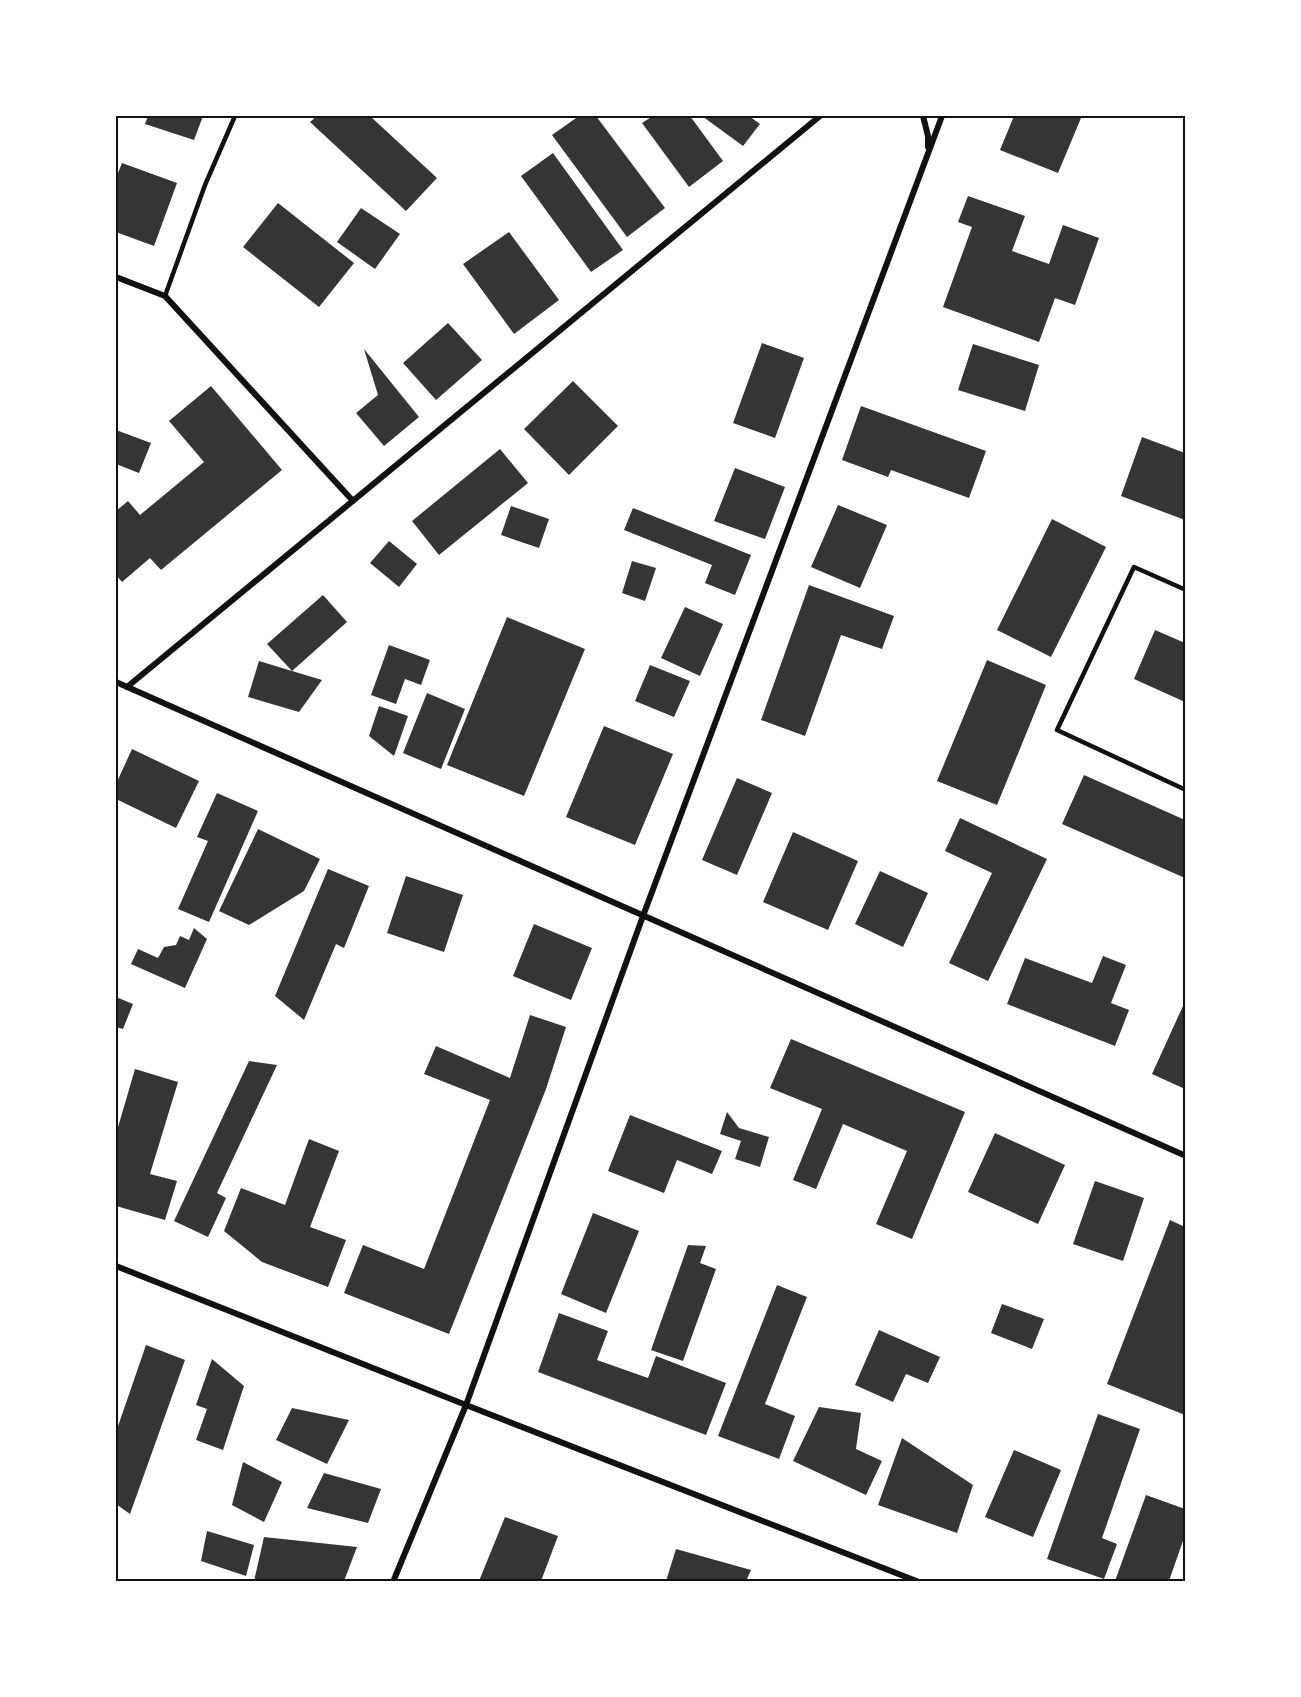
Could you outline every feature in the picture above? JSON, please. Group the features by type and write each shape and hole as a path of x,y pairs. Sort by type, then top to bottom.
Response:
{"street":[{"path":"127,687 820,116"},
{"path":"923,116 929,153"},
{"path":"393,1581 466,1405 643,916 942,116"},
{"path":"116,277 165,296 353,501"},
{"path":"116,682 1185,1156"},
{"path":"116,1266 919,1581"}],"lane":[{"path":"165,296 205,185 236,116"},
{"path":"1185,590 1134,567 1057,730 1185,790"}],"building":[{"path":"148,116 203,116 194,140 145,124"},
{"path":"317,116 370,116 437,178 406,211 310,122"},
{"path":"579,116 596,116 665,208 627,237 552,135"},
{"path":"653,116 690,116 723,161 689,187 642,123"},
{"path":"702,116 749,116 760,124 743,146"},
{"path":"1014,116 1081,118 1058,173 1000,150"},
{"path":"553,153 623,250 591,272 521,176"},
{"path":"122,163 177,183 154,246 116,232 116,178"},
{"path":"968,196 1025,216 1012,251 1049,264 1063,225 1099,238 1075,305 1055,298 1039,342 943,307 972,227 958,222"},
{"path":"278,203 354,263 319,307 243,247"},
{"path":"361,208 400,234 375,269 337,242"},
{"path":"509,232 559,300 514,334 463,264"},
{"path":"448,323 482,360 436,400 403,363"},
{"path":"762,343 804,358 775,438 733,423"},
{"path":"973,344 1039,365 1025,411 958,390"},
{"path":"364,349 419,417 384,446 356,413 378,395"},
{"path":"573,381 618,426 569,475 524,429"},
{"path":"211,386 282,470 161,570 150,558 122,582 116,575 116,511 128,501 140,515 204,462 169,421"},
{"path":"861,406 986,451 969,498 891,470 888,477 842,460"},
{"path":"116,430 151,443 139,473 116,464"},
{"path":"1142,437 1185,453 1185,520 1121,496"},
{"path":"500,449 528,483 439,555 412,521"},
{"path":"735,468 785,487 765,539 714,521"},
{"path":"838,505 887,525 860,588 811,567"},
{"path":"511,506 549,519 539,548 501,535"},
{"path":"633,508 751,555 735,595 705,583 712,565 624,530"},
{"path":"1052,519 1106,547 1051,657 997,630"},
{"path":"389,541 417,564 399,587 370,563"},
{"path":"632,561 656,568 645,601 622,593"},
{"path":"809,585 894,616 882,649 841,635 805,736 761,720"},
{"path":"323,595 347,622 292,671 267,644"},
{"path":"685,607 723,624 700,676 661,658"},
{"path":"507,617 585,649 524,796 447,765"},
{"path":"1155,630 1185,643 1185,702 1134,679"},
{"path":"389,645 430,660 421,685 405,679 396,704 371,695"},
{"path":"987,660 1046,685 997,805 937,781"},
{"path":"259,661 322,680 299,712 248,697"},
{"path":"650,665 690,681 674,717 635,701"},
{"path":"427,693 465,709 441,769 403,753"},
{"path":"379,706 408,716 394,756 369,736"},
{"path":"604,726 673,754 635,845 566,817"},
{"path":"132,749 199,781 176,828 116,799 116,784"},
{"path":"1084,775 1185,820 1185,878 1062,824"},
{"path":"737,778 772,793 737,875 702,860"},
{"path":"217,793 258,811 209,922 178,909 208,841 197,837"},
{"path":"960,818 1047,859 988,981 949,963 992,873 945,851"},
{"path":"258,829 320,859 304,891 249,925 219,911"},
{"path":"793,832 858,861 828,930 763,902"},
{"path":"328,869 369,886 344,948 336,944 304,1020 275,996"},
{"path":"880,871 928,893 903,947 855,924"},
{"path":"406,876 463,895 444,952 387,933"},
{"path":"534,924 592,948 571,1000 513,976"},
{"path":"194,928 207,939 185,988 131,964 138,949 158,958 164,947 176,945 180,936 189,940"},
{"path":"1103,956 1126,965 1111,1003 1129,1010 1115,1046 1007,1004 1025,958 1092,983"},
{"path":"116,997 133,1004 123,1029 116,1027"},
{"path":"1183,1006 1185,1007 1185,1089 1152,1074"},
{"path":"530,1015 566,1027 546,1089 449,1334 344,1293 363,1245 424,1269 490,1100 424,1074 436,1046 510,1078"},
{"path":"791,1039 965,1112 912,1239 876,1224 907,1151 843,1124 816,1189 793,1180 822,1109 770,1088"},
{"path":"249,1061 277,1065 217,1193 226,1198 208,1237 174,1221"},
{"path":"135,1069 178,1082 150,1174 177,1181 165,1220 116,1206 116,1134"},
{"path":"727,1112 739,1128 769,1137 760,1167 735,1159 741,1141 720,1134"},
{"path":"630,1115 722,1151 712,1174 677,1160 664,1193 608,1171"},
{"path":"995,1133 1065,1165 1038,1224 968,1192"},
{"path":"309,1139 339,1151 310,1227 346,1240 328,1287 262,1262 224,1231 241,1188 285,1205"},
{"path":"1095,1181 1144,1198 1123,1261 1073,1244"},
{"path":"593,1213 639,1231 606,1313 561,1294"},
{"path":"1170,1220 1185,1227 1185,1415 1107,1384"},
{"path":"688,1245 706,1246 700,1263 716,1269 683,1361 651,1350"},
{"path":"777,1285 807,1297 765,1404 795,1416 779,1459 718,1436"},
{"path":"1002,1304 1044,1319 1032,1349 991,1333"},
{"path":"559,1313 608,1331 597,1360 648,1378 656,1356 726,1383 706,1435 538,1372"},
{"path":"879,1330 940,1357 928,1383 906,1374 893,1402 855,1385"},
{"path":"146,1345 185,1360 130,1514 116,1504 116,1432"},
{"path":"212,1359 244,1386 223,1450 196,1440 207,1409 196,1405"},
{"path":"819,1407 861,1413 856,1449 882,1461 866,1495 793,1461"},
{"path":"292,1408 349,1420 327,1464 276,1440"},
{"path":"1098,1414 1140,1429 1102,1538 1117,1544 1104,1579 1047,1559"},
{"path":"902,1438 973,1485 957,1533 878,1505"},
{"path":"1014,1450 1061,1470 1033,1537 985,1517"},
{"path":"243,1462 282,1482 264,1522 232,1505"},
{"path":"324,1473 381,1489 368,1523 307,1508"},
{"path":"1146,1495 1185,1509 1185,1535 1169,1581 1115,1581"},
{"path":"505,1517 558,1536 541,1581 479,1581"},
{"path":"207,1531 254,1545 246,1576 201,1561"},
{"path":"264,1537 357,1547 344,1581 254,1581"},
{"path":"676,1549 751,1570 746,1581 666,1581"}]}
